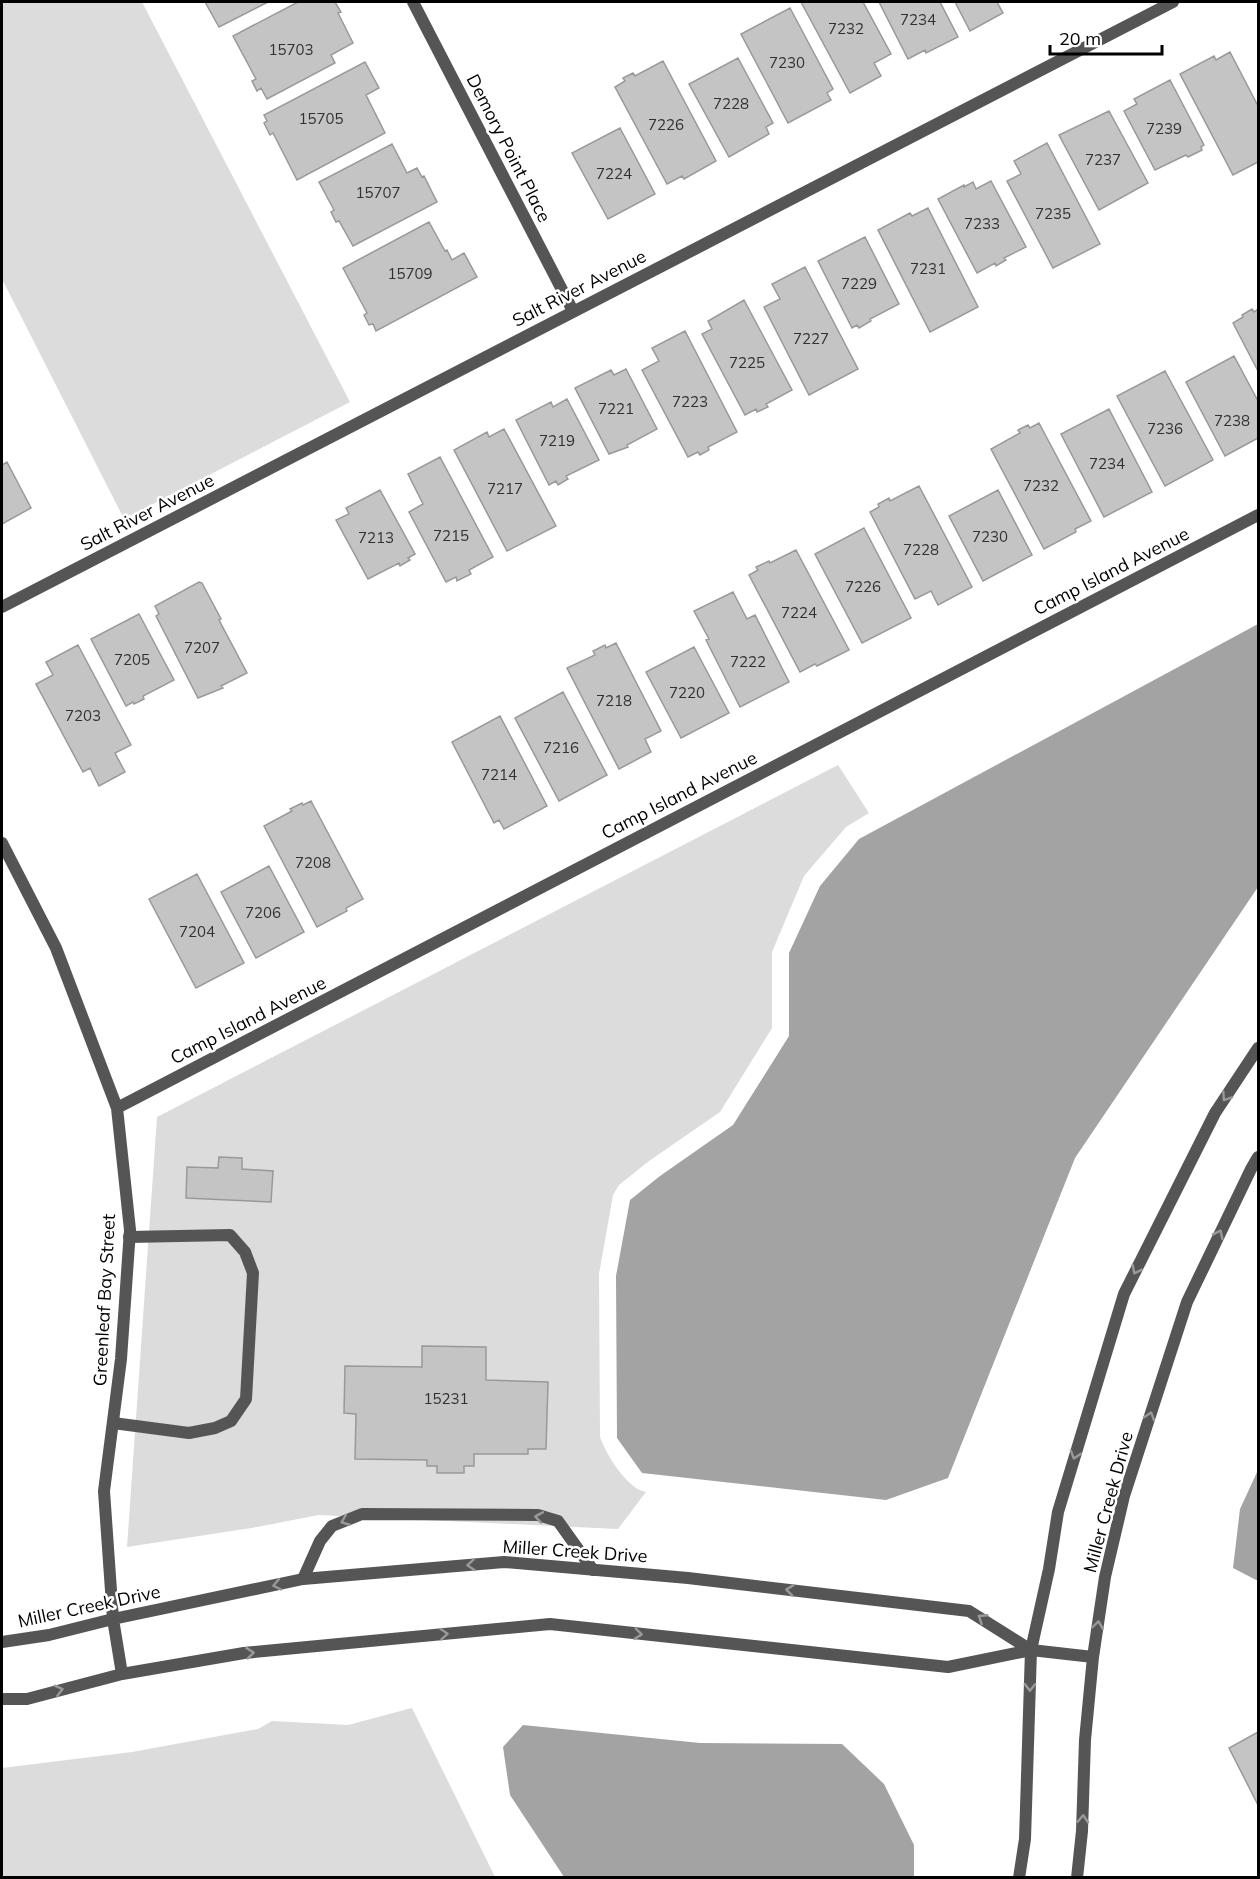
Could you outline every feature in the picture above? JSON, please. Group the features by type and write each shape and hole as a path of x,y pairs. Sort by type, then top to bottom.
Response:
{"street":[{"name":"Demory Point Place","path":"413,2 573,311"},
{"name":"Salt River Avenue","path":"2,607 1173,2"},
{"name":"Camp Island Avenue","path":"117,1108 1258,515"},
{"name":"Greenleaf Bay Street","path":"2,843 56,948 117,1108 129,1237 122,1359 104,1491 113,1619 122,1674"},
{"path":"1019,1878 1025,1839 1030,1650 1049,1569 1058,1512 1124,1294 1215,1113 1258,1048"},
{"name":"Miller Creek Drive","path":"1077,1878 1082,1832 1085,1740 1094,1657 1105,1577 1124,1497 1187,1302 1258,1157"},
{"path":"113,1423 189,1433 215,1428 231,1421 246,1400 253,1273 245,1252 230,1235 129,1237"},
{"path":"303,1579 320,1541 332,1526 362,1514 538,1515 558,1521 593,1570"},
{"name":"Miller Creek Drive","path":"2,1642 49,1635 113,1619 303,1579 504,1562 688,1578 969,1611 1030,1650"},
{"path":"2,1700 27,1699 122,1674 244,1653 550,1624 948,1667 1030,1650 1094,1657"}],"shaded area":[{"path":"2,2 142,2 350,402 124,519 2,279"},
{"path":"1258,624 1258,887 1075,1158 948,1478 886,1500 642,1473 617,1438 616,1276 630,1200 733,1125 789,1036 789,953 820,886 859,839"},
{"path":"838,765 869,813 846,827 804,876 772,952 772,1028 720,1112 649,1161 619,1185 613,1195 599,1274 600,1437 612,1461 625,1478 632,1485 646,1492 618,1529 319,1515 127,1547 157,1117"},
{"path":"1258,1470 1258,1581 1233,1568 1240,1509"},
{"path":"412,1708 495,1877 2,1877 2,1768 132,1752 258,1729 272,1721 348,1725"},
{"path":"523,1725 700,1743 842,1744 884,1784 914,1845 914,1877 564,1877 510,1795 503,1747"}],"building":[{"path":"205,2 268,2 219,27"},
{"path":"298,2 335,2 353,43 331,55 335,63 267,99 261,88 257,91 252,81 256,79 233,36"},
{"path":"801,2 863,2 891,54 874,63 881,76 850,93"},
{"path":"879,2 940,2 958,37 908,59"},
{"path":"955,2 997,2 1003,13 970,31"},
{"path":"790,8 833,89 827,93 831,100 788,123 741,34"},
{"path":"1230,52 1258,106 1258,162 1233,175 1180,74 1214,56 1216,60"},
{"path":"738,58 773,123 766,127 769,134 729,157 689,84"},
{"path":"663,61 716,161 684,179 682,176 667,184 615,87 625,81 623,78 633,73 635,76"},
{"path":"365,62 379,88 366,95 385,133 297,180 273,133 270,135 264,123 267,121 264,115"},
{"path":"1170,80 1204,145 1201,147 1202,150 1155,170 1124,111 1137,104 1134,99"},
{"path":"1109,111 1148,183 1099,210 1059,135"},
{"path":"620,128 655,194 608,219 572,153"},
{"path":"1047,143 1100,244 1053,268 1007,181 1021,174 1014,161"},
{"path":"392,144 407,173 417,168 422,177 424,176 437,202 353,246 339,221 336,222 331,212 334,210 319,182"},
{"path":"991,181 1026,247 1004,258 1006,260 996,266 995,263 977,273 938,199 964,185 964,187 973,182 976,189"},
{"path":"928,208 978,307 930,332 878,230 910,213 912,216"},
{"path":"429,222 452,260 464,253 477,277 376,331 373,324 369,325 364,315 367,313 343,268"},
{"path":"865,237 899,304 870,319 871,321 859,328 857,325 852,328 818,261"},
{"path":"805,267 858,369 809,395 764,307 780,299 772,284"},
{"path":"744,300 792,390 766,404 768,407 757,412 756,409 745,415 702,334 712,329 708,321"},
{"path":"1252,309 1254,312 1258,309 1258,371 1233,323"},
{"path":"685,331 737,432 708,447 709,450 700,455 698,452 688,457 642,370 659,361 652,348"},
{"path":"1234,356 1258,401 1258,438 1225,456 1186,382"},
{"path":"626,369 657,429 627,445 628,447 609,454 575,388 611,370 614,375"},
{"path":"1165,371 1213,460 1165,486 1117,396"},
{"path":"567,399 599,460 566,476 568,479 558,485 556,481 549,485 516,420 551,402 553,407"},
{"path":"1109,409 1152,492 1104,517 1061,434"},
{"path":"1039,423 1091,521 1044,549 991,449 1020,433 1018,430 1028,425 1030,428"},
{"path":"504,429 556,526 507,551 454,450 487,432 489,437"},
{"path":"440,457 493,557 469,570 471,574 457,581 456,577 446,582 409,512 423,504 408,474"},
{"path":"7,462 31,508 2,524 2,465"},
{"path":"919,486 972,587 938,605 931,591 915,599 870,512 889,498 890,501"},
{"path":"380,490 415,554 400,566 399,563 368,579 336,520 349,514 346,508"},
{"path":"998,490 1032,555 983,581 949,516"},
{"path":"864,528 911,618 862,643 815,554"},
{"path":"796,550 849,650 800,672 749,575 758,570 756,567"},
{"path":"199,582 202,583 221,619 219,620 247,673 221,686 223,688 198,698 156,616 159,614 155,606"},
{"path":"733,592 747,619 755,615 789,682 740,707 694,611"},
{"path":"139,614 174,680 143,696 144,699 126,706 91,639"},
{"path":"616,643 661,731 645,739 651,752 619,769 567,668 595,655 593,651"},
{"path":"78,645 131,745 115,753 125,772 99,786 90,768 83,772 36,684 53,675 46,662"},
{"path":"694,647 729,713 681,738 646,672"},
{"path":"563,692 607,775 559,801 515,718"},
{"path":"500,716 547,806 504,829 499,820 494,823 452,742"},
{"path":"311,801 363,899 346,908 347,911 317,927 264,826 292,811 290,809"},
{"path":"269,866 304,932 256,958 221,892"},
{"path":"197,874 244,963 196,988 149,899"},
{"path":"219,1157 242,1158 242,1169 273,1171 271,1202 186,1198 187,1167 218,1168"},
{"path":"422,1346 486,1347 486,1380 548,1382 546,1449 528,1449 528,1454 474,1454 474,1466 464,1466 464,1473 437,1473 437,1466 427,1466 427,1460 355,1459 356,1414 344,1413 345,1366 422,1367"},
{"path":"1258,1732 1258,1805 1229,1748"}]}
